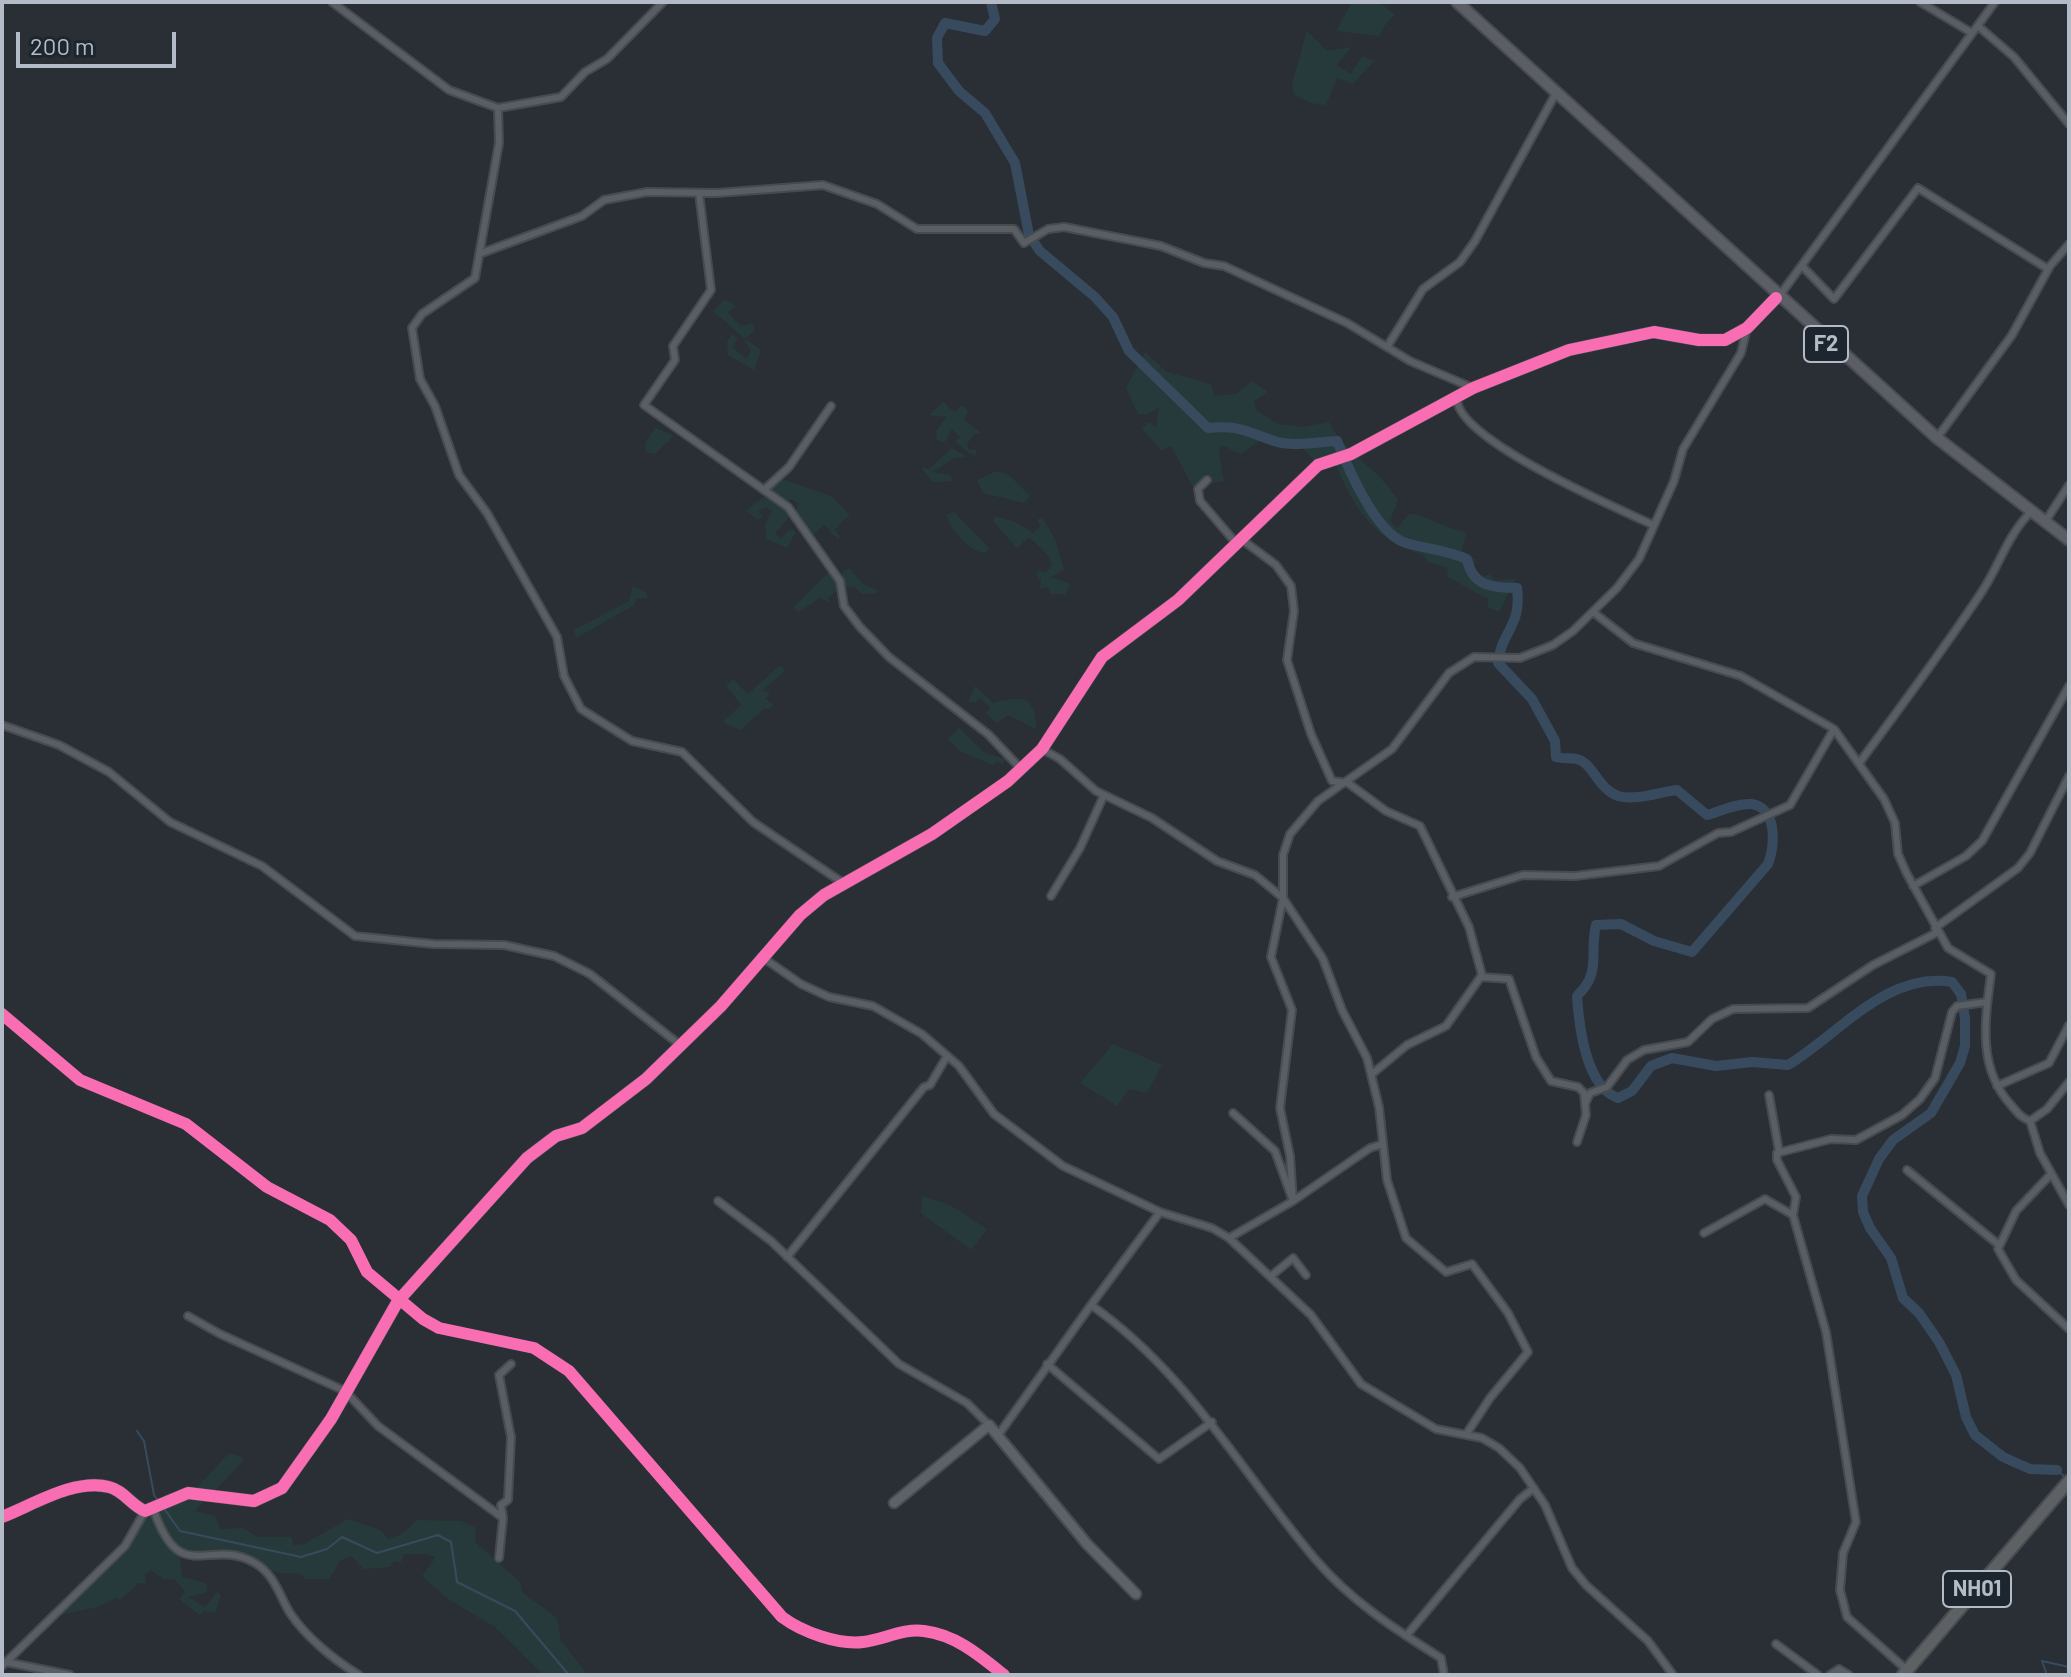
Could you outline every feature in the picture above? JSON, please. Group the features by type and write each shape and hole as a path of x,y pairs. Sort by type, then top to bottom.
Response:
{"highway":[{"name":"NH01","path":"1905,1672 2069,1481"}],"main road":[{"name":"F2","path":"1457,2 1934,441 2027,516 2069,543"},
{"name":"F2","path":"1778,297 1937,438 2069,543"}],"street":[{"path":"332,2 449,90 498,108 561,97 585,72 607,59 663,2"},
{"path":"1920,2 1972,33"},
{"path":"4,1664 125,1546 154,1507 188,1493 254,1501 275,1494 303,1460 398,1301 527,1158 556,1136 582,1128 606,1113 721,1006 800,915 843,883 965,813 1021,769 1042,749 1102,657 1178,600 1318,465 1351,454 1473,388 1596,341 1654,332 1714,342 1747,328 1803,267 1878,158 1995,2"},
{"path":"1978,26 2023,66 2069,124"},
{"path":"1387,347 1423,289 1460,262 1475,241 1556,93"},
{"path":"498,108 499,143 475,278 422,314 412,328 420,379 435,406 459,475 487,513 557,637 564,676 581,709 632,741 682,752 753,822 843,883"},
{"path":"479,254 582,216 604,200 647,192 699,193 823,185 851,192 917,229 1014,229 1024,243 1048,229 1064,227 1161,246 1204,263 1224,266 1293,296 1410,361 1473,388"},
{"path":"1803,267 1834,299 1918,188 2048,269"},
{"path":"699,193 711,290 673,346 675,360 644,405 788,507 840,581 844,606 860,627 889,657 989,735 1021,769"},
{"path":"1937,438 2017,327 2048,269 2069,244"},
{"path":"1293,1201 1290,1156 1280,1108 1292,1010 1271,957 1283,898 1283,855 1290,834 1318,801 1392,749 1449,673 1474,657 1520,658 1553,645 1593,612 1639,559 1674,481 1683,449 1741,353 1747,328"},
{"path":"1457,398 1460,412 1514,455 1653,525"},
{"path":"764,490 789,467 831,406"},
{"path":"1207,480 1198,489 1200,501 1238,541 1276,565 1291,586 1294,611 1287,660 1311,734 1332,781 1348,783 1386,811 1420,826 1476,946 1481,977 1446,1026 1407,1045 1372,1074"},
{"path":"2044,523 2069,485"},
{"path":"1860,762 1989,582 2010,537 2027,516"},
{"path":"1593,612 1633,643 1741,676 1834,729 1860,762 1895,823 1898,854 1948,948 1991,974 1987,1002 1988,1063 1997,1086 2023,1119 2030,1121"},
{"path":"1913,886 1966,856 1982,841 2069,686"},
{"path":"2,725 59,745 109,772 170,822 262,866 355,936 453,945 504,945 554,956 590,974 680,1045"},
{"path":"1452,897 1523,875 1575,876 1659,866 1718,833 1731,832 1790,805 1834,729"},
{"path":"1042,749 1104,795 1152,818 1217,861 1255,875 1283,898 1323,959 1372,1074 1387,1180 1406,1238 1446,1272 1472,1264 1508,1313 1528,1352 1490,1398 1467,1433"},
{"path":"1577,1142 1583,1130 1590,1093 1607,1087 1627,1060 1644,1050 1688,1042 1712,1019 1733,1009 1808,1008 1873,965 1937,930 2018,868 2030,853 2069,776"},
{"path":"1051,896 1080,848 1104,795"},
{"path":"762,957 801,984 829,997 861,1003 891,1014 947,1056 994,1114 1063,1166 1160,1212 1212,1228 1229,1238 1311,1315 1361,1384 1436,1429 1467,1433 1499,1448 1520,1468 1534,1488 1572,1568 1586,1585 1648,1641 1674,1674"},
{"path":"1481,977 1509,979 1539,1064 1551,1081 1578,1087 1584,1093 1586,1102"},
{"path":"1779,1151 1831,1139 1856,1140 1902,1115 1920,1099 1935,1078 1957,1006 1987,1002"},
{"path":"2,1014 80,1080 186,1124 267,1187 330,1220 351,1240 367,1272 398,1301 439,1328 534,1348 569,1371 782,1617 799,1630 861,1643 913,1630 927,1631 966,1645 1004,1675"},
{"path":"1997,1086 2049,1063 2069,1025"},
{"path":"787,1257 924,1087 930,1085 947,1056"},
{"path":"2030,1121 2047,1109 2069,1082"},
{"path":"1769,1095 1779,1151 1777,1160 1796,1197 1793,1215 1826,1332 1856,1522 1843,1553 1840,1590 1847,1617 1905,1672"},
{"path":"1233,1113 1275,1151 1293,1201"},
{"path":"2030,1121 2040,1153 2069,1205"},
{"path":"1229,1238 1293,1201 1370,1148 1383,1144"},
{"path":"1907,1170 1999,1245"},
{"path":"2051,1174 2016,1211 1999,1245 2000,1257 2016,1280 2069,1329"},
{"path":"1704,1233 1765,1199 1793,1215"},
{"path":"718,1201 787,1257 899,1364 967,1403 999,1434 1087,1544 1136,1594"},
{"path":"999,1434 1160,1212"},
{"path":"1271,1276 1293,1258 1306,1275"},
{"path":"1091,1305 1153,1356 1212,1422 1317,1561 1382,1621 1441,1658 1444,1675"},
{"path":"188,1316 220,1334 345,1391 378,1426 503,1518"},
{"path":"499,1558 503,1518 501,1505 508,1500 512,1472 511,1437 499,1375 511,1364"},
{"path":"1047,1364 1159,1459 1212,1422"},
{"path":"894,1503 989,1425"},
{"path":"2,1517 64,1492 98,1486 113,1488 154,1507 167,1542 177,1551 249,1560 261,1567 274,1580 300,1626 359,1675"},
{"path":"1406,1636 1520,1499 1534,1488"},
{"path":"1776,1644 1818,1675"},
{"path":"4,1664 70,1675"},
{"path":"1830,1675 1839,1669 1849,1675"}],"shaded area":[{"path":"1352,2 1379,2 1395,15 1379,36 1336,31"},
{"path":"1307,31 1327,51 1351,47 1337,65 1350,74 1363,56 1374,61 1353,84 1337,78 1326,105 1310,103 1294,94 1292,84"},
{"path":"725,299 736,306 728,313 741,326 752,324 755,330 745,339 713,311"},
{"path":"732,334 737,338 733,348 746,358 751,351 745,342 747,340 761,350 754,370 728,355 727,342"},
{"path":"1145,352 1167,372 1211,384 1214,396 1236,394 1252,381 1268,392 1254,401 1256,410 1278,424 1303,427 1329,422 1344,443 1398,500 1390,521 1397,528 1410,513 1466,532 1462,551 1475,560 1474,570 1481,578 1489,574 1495,580 1516,579 1499,612 1488,607 1488,599 1448,577 1447,567 1427,562 1423,555 1391,540 1366,519 1348,492 1334,459 1318,465 1302,447 1260,440 1241,454 1221,445 1219,454 1224,481 1193,487 1171,446 1162,451 1142,429 1149,422 1156,427 1159,407 1148,414 1138,414 1126,388"},
{"path":"943,402 954,412 962,406 968,411 964,420 981,433 974,434 967,444 969,450 977,450 975,457 955,442 960,437 952,429 945,442 937,440 936,431 947,417 929,415"},
{"path":"655,427 674,436 655,454 646,452 645,444"},
{"path":"952,448 967,457 955,458 932,472 950,475 953,481 932,482 921,467 929,469"},
{"path":"997,471 1010,476 1030,496 1024,503 983,493 977,480"},
{"path":"782,479 831,496 850,515 834,530 840,536 838,540 824,524 814,535 795,512 799,504 791,499 786,502 770,490"},
{"path":"767,494 791,515 775,533 781,539 790,529 796,532 787,548 767,539 765,525 772,511 766,507 759,511 762,517 758,520 746,511"},
{"path":"954,512 989,548 986,553 973,548 957,534 946,515"},
{"path":"994,516 1013,521 1034,533 1040,526 1037,519 1043,519 1055,539 1064,570 1051,577 1071,584 1065,594 1050,594 1048,587 1040,589 1041,580 1036,575 1038,571 1046,573 1052,564 1046,553 1029,537 1017,548 994,522"},
{"path":"850,569 863,584 878,590 876,593 862,594 854,586 848,588 842,580 843,571"},
{"path":"830,571 840,587 828,598 831,603 820,598 799,612 794,607"},
{"path":"633,586 647,593 647,598 637,598 634,605 576,638 574,630 629,601"},
{"path":"780,665 785,671 763,690 770,693 766,699 773,704 770,709 765,708 740,730 723,722 741,705 726,685 733,680 748,694"},
{"path":"975,686 993,703 1019,699 1030,704 1036,729 1008,715 997,723 986,713 990,707 980,698 975,703 968,701"},
{"path":"959,728 985,753 1005,759 1003,765 997,761 993,765 960,751 948,739"},
{"path":"1113,1044 1162,1065 1147,1093 1129,1089 1117,1106 1080,1083"},
{"path":"922,1196 950,1205 987,1229 971,1250 921,1213"},
{"path":"229,1453 245,1459 195,1511 215,1516 220,1529 243,1528 257,1537 291,1537 294,1545 304,1544 348,1519 380,1530 388,1539 402,1534 417,1520 461,1521 476,1528 475,1542 520,1582 522,1592 557,1618 561,1641 588,1675 544,1675 495,1627 448,1599 422,1576 436,1557 427,1554 404,1554 401,1562 394,1561 390,1567 364,1569 351,1556 341,1560 329,1579 306,1579 298,1573 279,1573 238,1555 189,1555 180,1557 182,1577 206,1583 207,1592 188,1597 205,1607 217,1592 221,1595 215,1613 203,1611 200,1615 179,1599 185,1591 174,1579 163,1579 151,1570 145,1574 146,1583 139,1583 120,1600 115,1598 98,1607 59,1615 127,1551 147,1514 187,1498"}],"waterway":[{"path":"991,2 995,19 985,31 945,23 937,38 938,63 959,91 985,113 1015,163 1029,235 1040,251 1095,297 1113,317 1129,351 1208,428 1235,428 1289,444 1337,441 1364,499 1395,537 1406,543 1467,559 1473,575 1484,584 1517,588 1517,612 1498,663 1532,699 1555,741 1556,757 1582,761 1604,786 1618,796 1640,797 1677,790 1707,815 1746,804 1760,807 1766,812 1773,838 1768,864 1692,952 1654,941 1621,924 1596,925 1590,979 1577,996 1586,1054 1598,1082 1607,1092 1618,1098 1632,1091 1651,1066 1672,1058 1716,1066 1752,1062 1788,1065 1864,1008 1906,986 1928,981 1952,982 1961,994 1965,1046 1960,1063 1931,1113 1893,1140 1879,1159 1862,1196 1863,1212 1891,1258 1903,1298 1919,1313 1939,1342 1956,1375 1966,1417 1975,1435 2003,1457 2030,1469 2057,1470"},
{"path":"137,1431 144,1441 154,1495 159,1502"},
{"path":"2057,1470 2065,1477"},
{"path":"163,1507 180,1531 301,1557 327,1549 342,1537 377,1553 438,1535 451,1542 457,1582 515,1611 569,1675"},
{"path":"2047,1675 2042,1661 2069,1667"}],"cycle path":[{"path":"2,1517 54,1494 82,1486 109,1487 145,1511 188,1493 254,1501 282,1488 331,1419 398,1301 527,1158 556,1136 582,1128 646,1079 721,1006 800,915 824,895 932,834 1008,781 1042,749 1102,657 1178,600 1318,465 1351,454 1473,388 1569,350 1654,332 1699,340 1725,340 1747,328 1776,298"},
{"path":"2,1014 80,1080 186,1124 267,1187 330,1220 351,1240 367,1272 423,1319 439,1328 534,1348 569,1371 790,1623 821,1636 853,1642 871,1641 908,1631 936,1633 967,1647 1004,1675"}]}
